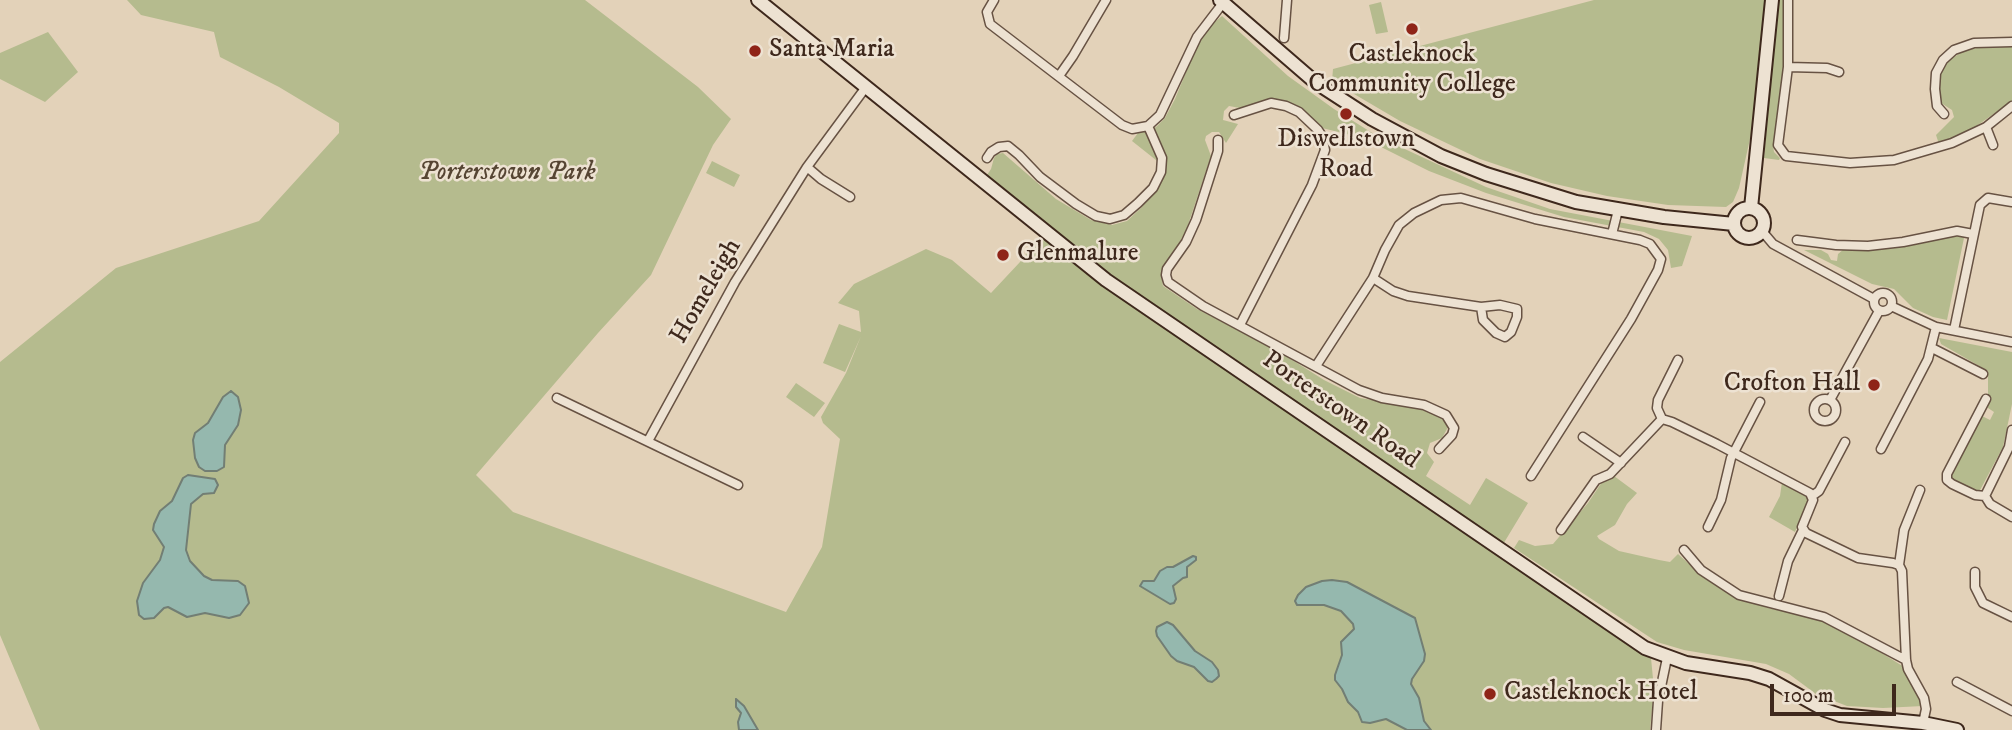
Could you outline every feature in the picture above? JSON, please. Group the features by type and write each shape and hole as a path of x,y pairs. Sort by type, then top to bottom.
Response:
{"street":[{"name":"Porterstown Road","path":"758,0 1106,279 1645,648 1686,663 1769,679 1825,710 1840,715 1923,723 1957,730"},
{"path":"994,0 987,12 990,24 1122,125 1132,129 1148,126 1160,116 1197,37 1222,2 1315,82 1364,115 1459,163 1536,191 1576,202 1664,217 1734,224"},
{"path":"1059,76 1106,0"},
{"path":"1284,38 1287,0"},
{"path":"1751,208 1772,0"},
{"path":"1788,0 1788,67 1778,141 1780,150 1787,156 1850,163 1894,160 1945,146 1986,127 2012,106"},
{"path":"1944,114 1937,106 1935,89 1936,73 1943,60 1954,50 1974,43 2012,42"},
{"path":"1788,67 1828,68 1839,72"},
{"name":"Homeleigh","path":"648,440 735,282 807,167 866,87"},
{"path":"1234,115 1270,103 1286,106 1298,112 1318,130 1325,150 1307,197 1240,326"},
{"path":"988,158 991,152 999,147 1008,146 1040,177 1076,204 1096,216 1110,219 1124,215 1138,203 1153,188 1161,172 1162,158 1148,126"},
{"path":"1986,127 1993,145"},
{"path":"1218,139 1218,150 1196,220 1166,275 1168,282 1203,306 1359,390 1382,398 1424,405 1446,415 1454,428 1452,435 1439,449"},
{"path":"807,167 850,197"},
{"path":"1316,366 1373,278 1399,225 1414,213 1441,200 1461,198 1535,219 1650,244 1660,256 1660,267 1631,319 1531,476"},
{"path":"1954,330 1973,234 1983,201 1991,198 2012,202"},
{"path":"1751,208 1762,216 1764,224 1762,231 1754,237 1745,237 1737,232 1734,224 1739,212 1751,208"},
{"path":"1612,234 1618,210"},
{"path":"1762,231 1773,244 1874,299"},
{"path":"1797,240 1868,246 1957,231 1973,234"},
{"path":"1373,278 1393,291 1408,296 1481,307 1500,305 1517,309 1511,332 1505,337 1496,333 1483,320 1481,307"},
{"path":"1879,294 1888,295 1892,300 1891,306 1888,310 1879,311 1874,307 1874,299 1879,294"},
{"path":"1891,306 1936,327 2012,342"},
{"path":"1830,400 1879,311"},
{"path":"1881,449 1932,348 1936,327"},
{"path":"1932,348 1983,374"},
{"path":"1678,360 1658,400 1657,408 1662,419 1734,452 1812,496"},
{"path":"557,398 738,485"},
{"path":"1986,399 1947,474 1947,480 1972,494 1985,496 1990,504 2012,517"},
{"path":"1708,527 1721,500 1734,452 1760,402"},
{"path":"1561,530 1596,481 1610,474 1662,419"},
{"path":"1985,496 2009,447 2012,430"},
{"path":"1583,437 1621,463"},
{"path":"1779,596 1788,561 1803,530 1812,496 1819,491 1844,443"},
{"path":"1920,490 1904,530 1899,565 1903,582 1906,660 1924,698 1926,709 1923,723"},
{"path":"1803,530 1858,558 1899,565"},
{"path":"1684,550 1701,570 1739,595 1824,617 1906,660"},
{"path":"1975,572 1975,586 1983,603 2012,617"},
{"path":"1656,730 1658,701 1667,658"},
{"path":"1957,682 2012,711"}],"green space":[{"name":"Porterstown Park","path":"127,0 585,0 698,87 731,119 713,145 651,275 476,475 513,512 786,612 822,547 840,439 823,423 821,417 846,373 861,336 845,372 823,363 839,324 861,332 859,311 838,303 854,284 926,249 952,260 991,293 1045,230 1618,639 1651,658 1654,689 1650,730 40,730 0,635 0,362 116,268 259,221 339,133 339,123 279,87 220,57 214,32 141,15"},
{"path":"1594,0 1766,0 1754,121 1739,188 1733,202 1726,207 1668,205 1607,196 1551,183 1480,159 1400,121 1332,81 1333,69"},
{"path":"1778,0 1784,0 1783,70 1773,146 1779,160 1764,158"},
{"path":"1381,2 1388,32 1376,34 1369,5"},
{"path":"1222,16 1288,76 1377,136 1486,187 1550,209 1692,236 1682,266 1671,268 1668,250 1659,239 1644,232 1564,217 1486,193 1429,171 1363,138 1322,128 1297,107 1284,101 1270,100 1240,108 1229,106 1224,111 1223,120 1238,124 1226,143 1219,132 1206,136 1211,156 1186,231 1161,274 1163,286 1197,309 1360,398 1423,408 1448,422 1442,438 1430,443 1427,453 1434,462 1426,476 1470,505 1486,478 1528,503 1502,546 1102,268 987,175 994,158 1003,153 1056,199 1091,220 1112,225 1127,221 1142,207 1163,177 1166,168 1132,141 1138,133 1156,127 1165,118 1198,43 1210,26"},
{"path":"48,32 78,72 45,102 0,79 0,53"},
{"path":"1996,45 2012,46 2012,101 1975,127 1939,144 1936,135 1954,117 1952,110 1941,103 1939,98 1939,77 1945,63 1965,50"},
{"path":"712,161 740,175 734,187 706,173"},
{"path":"1963,235 1964,238 1947,320 1913,308 1894,289 1872,284 1804,250 1821,250 1828,254 1831,260 1837,261 1838,254 1844,249 1906,245"},
{"path":"1939,338 2012,352 2012,404 2003,447 1979,492 1950,476 1982,416 1990,420 1994,412 1988,408 1988,371 1941,344"},
{"path":"796,383 825,403 814,417 786,397"},
{"path":"1614,476 1637,493 1615,525 1597,536 1599,539 1619,551 1659,560 1670,562 1678,554 1700,574 1739,598 1768,608 1824,620 1904,667 1923,706 1847,706 1816,694 1789,674 1766,664 1684,650 1657,642 1514,548 1519,540 1535,546 1553,544 1588,503 1604,479"},
{"path":"1782,482 1807,494 1809,498 1795,532 1769,517 1780,496"}],"water":[{"path":"231,391 238,397 241,410 238,425 225,445 224,467 217,471 205,471 199,467 195,458 195,433 208,423 223,397"},
{"path":"188,475 215,479 218,485 214,493 203,494 191,504 186,550 190,561 204,576 212,580 238,581 245,586 249,603 240,615 229,618 205,613 187,617 168,607 154,618 144,619 139,615 137,601 143,583 160,560 164,547 153,530 154,524 160,511 172,501 183,478"},
{"path":"1193,556 1196,560 1187,567 1187,577 1173,586 1176,599 1174,603 1170,604 1140,586 1143,581 1154,581 1160,571 1167,567 1173,567"},
{"path":"1332,580 1347,582 1415,618 1425,654 1411,684 1419,698 1424,721 1431,730 1407,730 1386,719 1362,722 1358,712 1348,702 1335,680 1335,675 1342,655 1341,642 1354,629 1353,624 1341,611 1324,605 1297,605 1295,601 1306,587"},
{"path":"1167,622 1173,625 1195,651 1212,662 1218,670 1219,676 1216,679 1208,681 1194,667 1171,656 1156,631 1157,627"},
{"path":"736,699 744,706 758,730 739,730 741,713 736,707"}],"place":[{"name":"Castleknock Community College","path":"1412,29"},
{"name":"Santa Maria","path":"755,51"},
{"name":"Diswellstown Road","path":"1346,114"},
{"name":"Glenmalure","path":"1003,255"},
{"name":"Crofton Hall","path":"1874,385"},
{"name":"Castleknock Hotel","path":"1490,694"}]}
